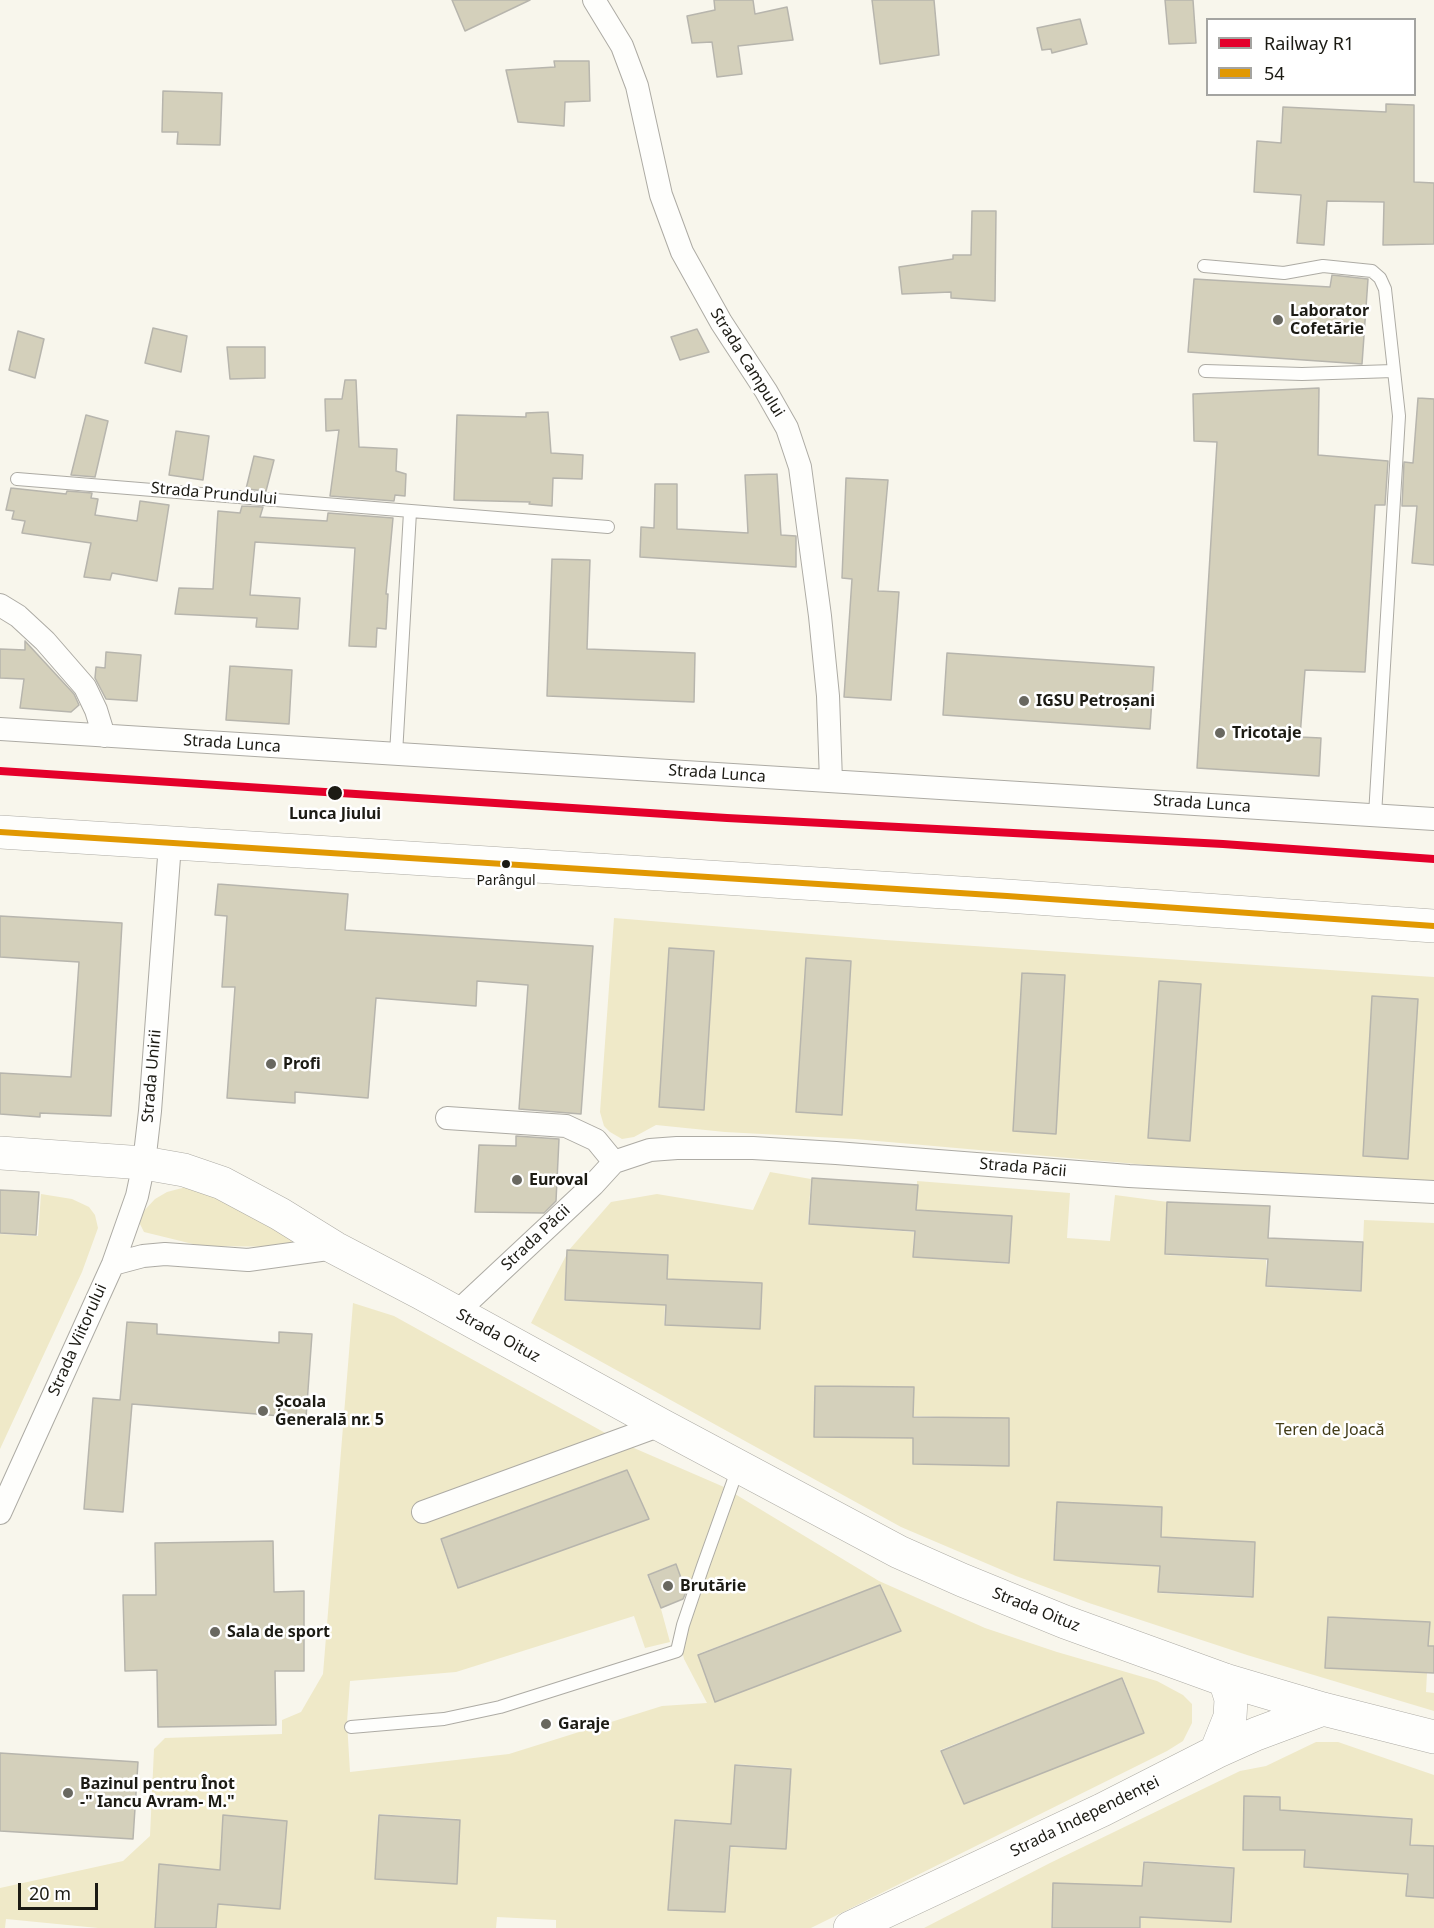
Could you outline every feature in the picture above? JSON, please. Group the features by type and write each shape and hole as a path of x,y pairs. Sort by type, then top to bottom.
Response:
{"street":[{"name":"Strada Campului","path":"594,0 622,46 637,86 661,195 682,252 721,322 787,428 800,467 828,696 831,781"},
{"path":"0,605 18,616 45,641 85,687 96,710 104,736"},
{"name":"Strada Lunca","path":"0,729 1434,819"},
{"path":"0,832 1007,896 1434,926"},
{"name":"Strada Unirii","path":"144,1163 170,844"},
{"path":"447,1118 566,1126 596,1140 614,1162"},
{"name":"Strada Păcii","path":"456,1313 593,1185 614,1162 650,1150 753,1148 1129,1176 1434,1192"},
{"path":"0,1154 144,1163"},
{"name":"Strada Oituz","path":"144,1163 184,1170 222,1183 280,1214 335,1248 661,1425 900,1552 962,1581 1065,1622 1225,1680 1323,1709 1434,1737"},
{"name":"Strada Viitorului","path":"0,1513 113,1264 137,1196 144,1163"},
{"path":"113,1264 143,1256 165,1254 248,1260 335,1248"},
{"path":"423,1512 661,1425"},
{"path":"1216,1752 1230,1717 1231,1699 1225,1680"},
{"name":"Strada Independenței","path":"850,1928 1102,1810 1216,1752 1323,1709"}],"lane":[{"path":"1204,266 1284,273 1323,266 1372,271 1380,278 1384,289 1399,416 1375,815"},
{"path":"1205,371 1302,374 1393,371"},
{"name":"Strada Prundului","path":"17,479 608,526"},
{"path":"396,754 410,512"},
{"path":"351,1727 444,1719 500,1707 677,1651 693,1595 738,1466"}],"green space":[{"path":"614,918 885,940 1434,977 1434,1181 1170,1167 855,1139 725,1132 656,1125 634,1137 622,1139 604,1126 600,1112"},
{"name":"Teren de Joacă","path":"770,1172 811,1179 808,1224 914,1232 913,1256 1008,1264 1012,1217 917,1210 917,1181 1070,1193 1067,1238 1110,1241 1115,1195 1168,1202 1165,1255 1266,1260 1266,1287 1361,1292 1364,1220 1434,1223 1434,1646 1428,1646 1429,1622 1328,1617 1326,1668 1427,1673 1426,1692 1434,1693 1434,1711 1247,1655 1089,1603 1016,1576 901,1527 531,1323 569,1250 611,1202 657,1194 753,1210","holes":["569,1250 668,1255 667,1280 762,1283 758,1328 664,1325 665,1304 564,1301","814,1386 914,1387 913,1416 1008,1419 1009,1465 913,1464 913,1438 814,1436","1057,1502 1162,1507 1161,1538 1255,1542 1251,1598 1158,1593 1159,1566 1053,1560"]},
{"path":"186,1187 204,1188 301,1245 300,1247 201,1246 144,1232 139,1222 141,1214 155,1199 167,1192"},
{"path":"41,1194 72,1199 89,1207 95,1215 98,1228 82,1272 0,1449 0,1234 38,1236"},
{"path":"353,1303 394,1316 627,1445 724,1487 687,1595 674,1564 647,1575 661,1609 670,1642 645,1648 634,1616 456,1672 350,1681 347,1722 350,1772 509,1754 662,1706 707,1703 684,1659 681,1646 735,1494 879,1581 985,1628 1157,1681 1183,1695 1192,1704 1192,1723 1183,1741 1167,1751 811,1928 556,1928 556,1920 497,1917 496,1928 98,1928 6,1919 5,1928 0,1928 0,1888 123,1861 150,1836 154,1749 165,1738 282,1734 282,1720 301,1712 323,1674","holes":["627,1470 649,1519 458,1588 440,1539","881,1585 900,1631 715,1702 698,1654","1123,1678 1144,1733 964,1804 940,1750","735,1764 791,1768 786,1849 731,1847 725,1912 668,1910 675,1819 731,1824","378,1814 460,1819 457,1883 376,1879"]},
{"path":"1316,1742 1338,1742 1434,1775 1434,1846 1410,1844 1412,1818 1308,1812 1304,1866 1407,1874 1406,1896 1434,1898 1434,1928 1141,1928 1141,1916 1232,1922 1234,1867 1143,1861 1142,1886 1053,1883 1051,1928 924,1928 1050,1863 1240,1771 1266,1766","holes":["1244,1796 1280,1796 1279,1850 1243,1849"]}],"building":[{"path":"452,0 530,0 465,31"},
{"path":"714,0 753,0 755,14 787,7 793,40 738,46 742,74 717,77 712,42 692,43 687,16 715,10"},
{"path":"872,0 934,0 939,55 880,64"},
{"path":"1165,0 1193,0 1196,43 1169,44"},
{"path":"1080,19 1087,44 1052,53 1051,49 1042,50 1037,28"},
{"path":"554,61 589,61 590,101 565,102 564,126 518,122 506,70 555,67"},
{"path":"163,91 222,93 220,145 177,144 178,132 162,132"},
{"path":"1386,104 1414,105 1414,182 1434,183 1434,244 1383,245 1384,202 1327,201 1324,245 1297,243 1301,195 1254,192 1257,141 1281,143 1283,107 1386,112"},
{"path":"972,211 996,211 995,301 951,298 951,292 902,294 899,267 953,259 953,255 971,255"},
{"name":"Laborator Cofetărie","path":"1332,275 1368,279 1362,364 1188,352 1194,279 1330,287"},
{"path":"153,328 187,336 181,372 145,363"},
{"path":"697,329 709,352 680,360 671,337"},
{"path":"18,331 44,339 35,378 9,370"},
{"path":"227,347 265,347 265,378 230,379"},
{"path":"345,380 356,380 359,447 397,449 396,471 406,474 405,496 395,495 394,501 330,496 339,430 326,431 325,399 342,399"},
{"path":"1319,388 1318,455 1388,461 1385,505 1375,505 1365,672 1305,670 1300,737 1321,738 1319,776 1197,768 1217,442 1194,441 1193,394"},
{"path":"1418,398 1434,399 1434,565 1412,563 1417,506 1402,506 1404,462 1413,463"},
{"path":"548,412 551,453 583,455 582,479 553,478 552,506 529,504 530,502 454,500 457,415 526,417 526,413"},
{"path":"86,415 108,421 95,477 71,475"},
{"path":"176,431 209,436 203,480 169,475"},
{"path":"254,456 274,460 266,491 246,489"},
{"path":"777,474 781,535 796,536 796,567 640,557 641,527 654,528 655,484 677,484 677,529 748,533 745,475"},
{"path":"846,478 888,480 878,591 899,592 891,700 844,697 852,579 842,578"},
{"path":"11,488 66,494 67,491 92,493 91,498 98,499 95,515 137,521 140,501 169,505 157,581 112,573 110,580 84,577 91,543 22,533 25,521 12,519 14,511 6,510"},
{"path":"242,506 263,507 260,517 327,521 328,513 393,518 386,594 388,594 386,629 377,628 376,647 349,646 355,548 255,542 250,595 300,598 298,629 256,627 257,618 175,614 179,588 213,589 218,511 240,513"},
{"path":"552,559 590,560 587,649 695,653 694,702 547,696"},
{"path":"25,641 74,694 79,705 71,712 20,708 24,679 0,678 0,649 25,650"},
{"path":"106,652 141,655 137,701 106,699 95,678 96,667 105,668"},
{"name":"IGSU Petroșani","path":"947,653 1154,667 1150,729 943,715"},
{"path":"230,666 292,670 289,724 226,720"},
{"path":"218,884 348,894 345,930 593,946 581,1114 519,1109 528,985 477,981 476,1006 376,998 368,1098 295,1092 295,1103 227,1098 235,987 222,987 227,916 215,915"},
{"path":"0,916 122,923 111,1116 40,1113 40,1117 0,1114 0,1073 71,1077 79,962 0,957"},
{"path":"669,948 714,951 704,1110 659,1107"},
{"path":"806,958 851,961 842,1115 796,1112"},
{"path":"1022,973 1065,975 1056,1134 1013,1131"},
{"path":"1159,981 1201,984 1190,1141 1148,1138"},
{"path":"1372,996 1418,999 1408,1159 1363,1156"},
{"name":"Euroval","path":"516,1136 559,1139 556,1201 544,1213 475,1212 479,1145 516,1146"},
{"path":"812,1178 918,1185 916,1210 1012,1216 1009,1263 913,1257 915,1231 809,1224"},
{"path":"0,1190 39,1192 36,1235 0,1233"},
{"path":"1167,1202 1270,1206 1268,1238 1363,1242 1361,1291 1266,1286 1268,1259 1165,1254"},
{"path":"567,1250 668,1255 667,1279 762,1283 760,1329 665,1325 666,1305 565,1300"},
{"name":"Școala Generală nr. 5","path":"127,1322 157,1324 157,1334 279,1343 279,1332 312,1334 306,1418 132,1404 123,1512 84,1509 93,1398 120,1400"},
{"path":"815,1386 914,1387 913,1417 1009,1418 1009,1466 913,1464 913,1438 814,1437"},
{"path":"627,1470 649,1519 458,1588 441,1539"},
{"path":"1057,1502 1162,1507 1161,1537 1255,1542 1253,1597 1158,1592 1160,1566 1054,1560"},
{"name":"Sala de sport","path":"273,1541 274,1592 304,1591 304,1671 275,1671 276,1725 158,1727 157,1670 125,1671 123,1595 156,1595 155,1543"},
{"name":"Brutărie","path":"676,1564 686,1592 683,1599 661,1608 648,1575"},
{"path":"880,1585 901,1631 715,1702 698,1655"},
{"path":"1328,1617 1430,1622 1428,1646 1434,1646 1434,1673 1325,1668"},
{"path":"1122,1678 1144,1733 964,1804 941,1751"},
{"name":"Bazinul pentru Înot -\" Iancu Avram- M.\"","path":"0,1753 138,1762 133,1839 0,1831"},
{"path":"735,1765 791,1769 786,1849 730,1846 725,1912 668,1910 675,1820 731,1824"},
{"path":"1244,1796 1280,1797 1280,1810 1412,1819 1410,1845 1434,1846 1434,1898 1406,1896 1408,1874 1304,1867 1305,1850 1243,1850"},
{"path":"223,1815 287,1821 280,1909 218,1904 216,1928 155,1928 159,1864 220,1870"},
{"path":"379,1815 460,1820 457,1884 375,1879"},
{"path":"1144,1862 1234,1868 1231,1922 1140,1917 1140,1928 1052,1928 1053,1883 1142,1886"}],"rail line":[{"name":"R1","path":"0,771 727,818 1223,844 1434,859"}],"transit line":[{"name":"54","path":"0,832 1007,896 1434,926"}],"place":[{"name":"Laborator Cofetărie","path":"1278,320"},
{"name":"IGSU Petroșani","path":"1024,701"},
{"name":"Tricotaje","path":"1220,733"},
{"name":"Lunca Jiului","path":"335,793"},
{"name":"Parângul","path":"506,864"},
{"name":"Profi","path":"271,1064"},
{"name":"Euroval","path":"517,1180"},
{"name":"Școala Generală nr. 5","path":"263,1411"},
{"name":"Brutărie","path":"668,1586"},
{"name":"Sala de sport","path":"215,1632"},
{"name":"Garaje","path":"546,1724"},
{"name":"Bazinul pentru Înot -\" Iancu Avram- M.\"","path":"68,1793"}]}
